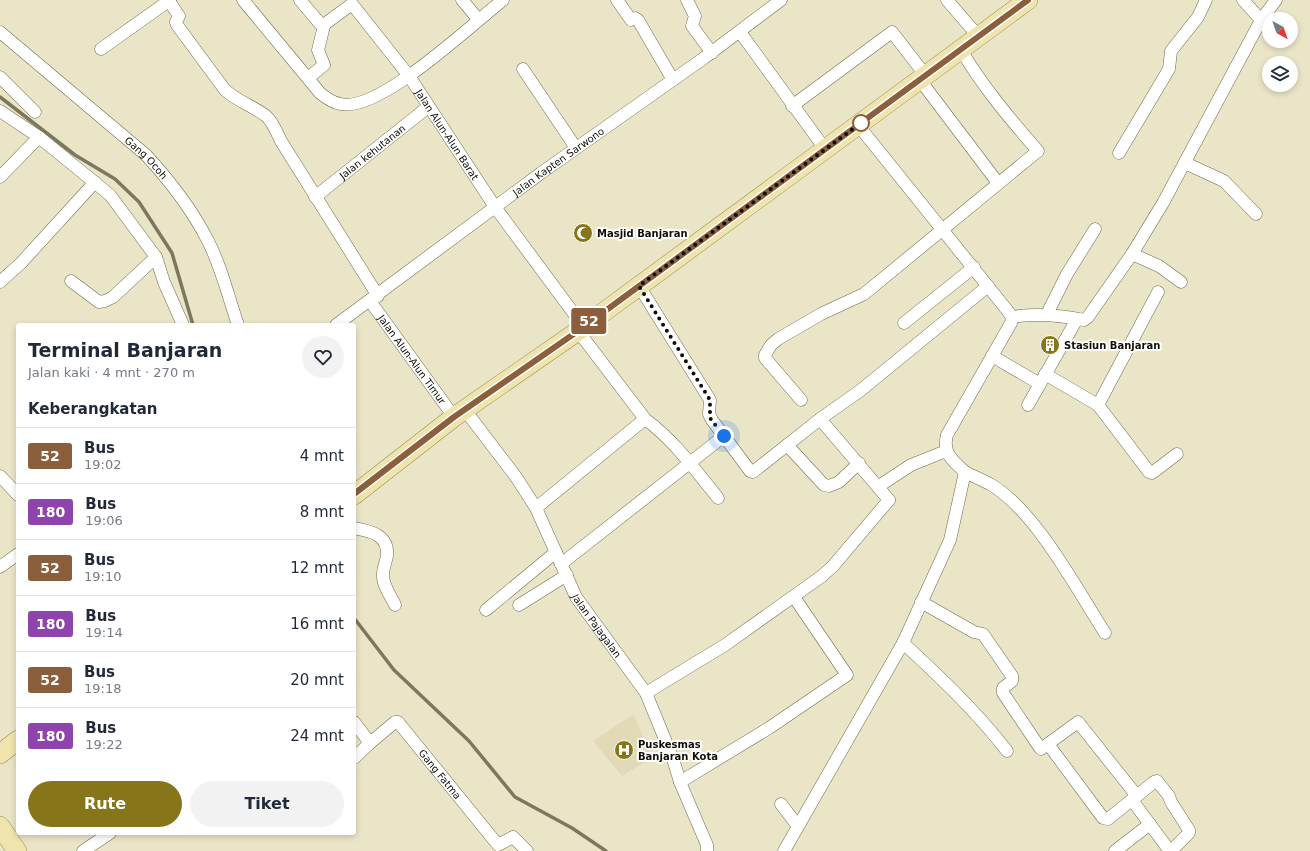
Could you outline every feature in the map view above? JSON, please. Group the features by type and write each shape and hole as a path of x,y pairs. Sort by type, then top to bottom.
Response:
{"main road":[{"path":"356,492 460,413 639,286 1028,0"},
{"path":"0,754 16,742"},
{"path":"0,826 17,851"}],"street":[{"path":"101,49 169,0 179,16 176,22 177,25 225,90 266,117 271,123 374,298"},
{"path":"243,0 320,93 330,100 342,105 368,100 409,76 503,0"},
{"path":"300,0 320,25 324,26 323,38 318,50 324,65 308,78"},
{"path":"462,0 478,19"},
{"path":"617,0 631,20 635,18 638,20 673,80"},
{"path":"687,0 695,16 692,26 712,53"},
{"name":"Jalan Kapten Sarwono","path":"339,323 576,148 712,53 781,0"},
{"path":"947,0 978,36"},
{"path":"1119,153 1169,69 1171,51 1198,17 1206,0"},
{"path":"1243,0 1259,25"},
{"path":"1012,316 1047,314 1084,320 1088,317 1132,254 1163,203 1259,25 1276,0"},
{"name":"Jalan Alun-Alun Barat","path":"324,26 355,2 409,76 495,207 645,419 657,428 690,463 718,498"},
{"name":"Gang Ocoh","path":"0,32 146,155 161,171 180,196 207,239 218,264 237,323"},
{"path":"740,32 792,106 825,149"},
{"path":"792,106 892,32 998,183"},
{"path":"801,400 765,358 765,355 771,345 821,314 864,294 1038,151 999,105 978,77 961,50"},
{"path":"523,69 576,148"},
{"path":"0,77 35,112"},
{"name":"Jalan kehutanan","path":"315,197 428,107"},
{"path":"0,111 39,137 96,182 110,195 156,257 164,282 182,323"},
{"path":"858,125 1012,316 1011,323 947,435 945,443 946,451 950,458 965,472 990,484 1024,513 1045,539 1105,633"},
{"path":"0,177 39,137"},
{"path":"1185,163 1224,181 1256,214"},
{"path":"0,282 21,263 96,182"},
{"path":"1047,314 1066,274 1094,229"},
{"path":"1132,254 1160,266 1181,282"},
{"path":"71,281 99,302 105,301 113,297 156,257"},
{"path":"904,323 974,267"},
{"path":"639,286 710,400 710,418 752,472 820,419 861,390 988,286"},
{"path":"1098,405 1158,292"},
{"name":"Jalan Alun-Alun Timur","path":"374,298 460,413"},
{"path":"1028,405 1077,319"},
{"path":"992,356 1098,405 1149,472 1152,473 1177,454"},
{"name":"Jalan Pajagalan","path":"460,413 516,478 536,508 576,597 646,693 673,759 680,782 707,845 707,851"},
{"path":"536,508 645,419"},
{"path":"646,693 725,645 794,597 833,566 888,502 889,498 820,419"},
{"path":"561,564 724,436"},
{"path":"787,445 824,485 830,486 839,482 859,463"},
{"path":"879,486 910,465 946,451"},
{"path":"784,851 797,825 903,643 950,540 965,472"},
{"path":"0,476 16,493"},
{"path":"356,528 369,531 379,536 387,547 387,556 382,574 384,583 395,605"},
{"path":"486,610 556,552"},
{"path":"0,567 16,555"},
{"path":"519,605 567,575"},
{"path":"680,782 769,728 846,676 847,673 794,597"},
{"path":"921,602 974,632 983,634 1012,676 1012,681 1003,688 1003,693 1040,748 1042,749 1048,744 1078,722 1134,798 1150,824 1169,850 1182,847 1189,830 1158,782 1154,782 1134,798 1108,819 1103,818 1048,744"},
{"path":"903,643 940,676 981,719 1007,751"},
{"name":"Gang Fatma","path":"370,742 395,722 398,722 498,845 513,837 526,851"},
{"path":"356,724 370,742 356,756"},
{"path":"780,804 797,825"},
{"path":"1115,851 1150,824"},
{"path":"83,851 107,835"}],"shaded area":[{"name":"Puskesmas Banjaran Kota","path":"634,715 652,758 622,776 593,741"}],"waterway":[{"path":"0,97 75,155 115,179 139,202 172,253 192,323"},
{"path":"356,621 394,670 469,741 515,797 572,828 606,851"}],"bus line":[{"name":"52","path":"356,492 454,417 578,331 1028,0"}],"place":[{"name":"Masjid Banjaran","path":"583,233"},
{"name":"Stasiun Banjaran","path":"1050,345"},
{"name":"Puskesmas Banjaran Kota","path":"624,750"}],"route":[{"path":"724,436 710,418 710,400 639,286 861,123"}]}
